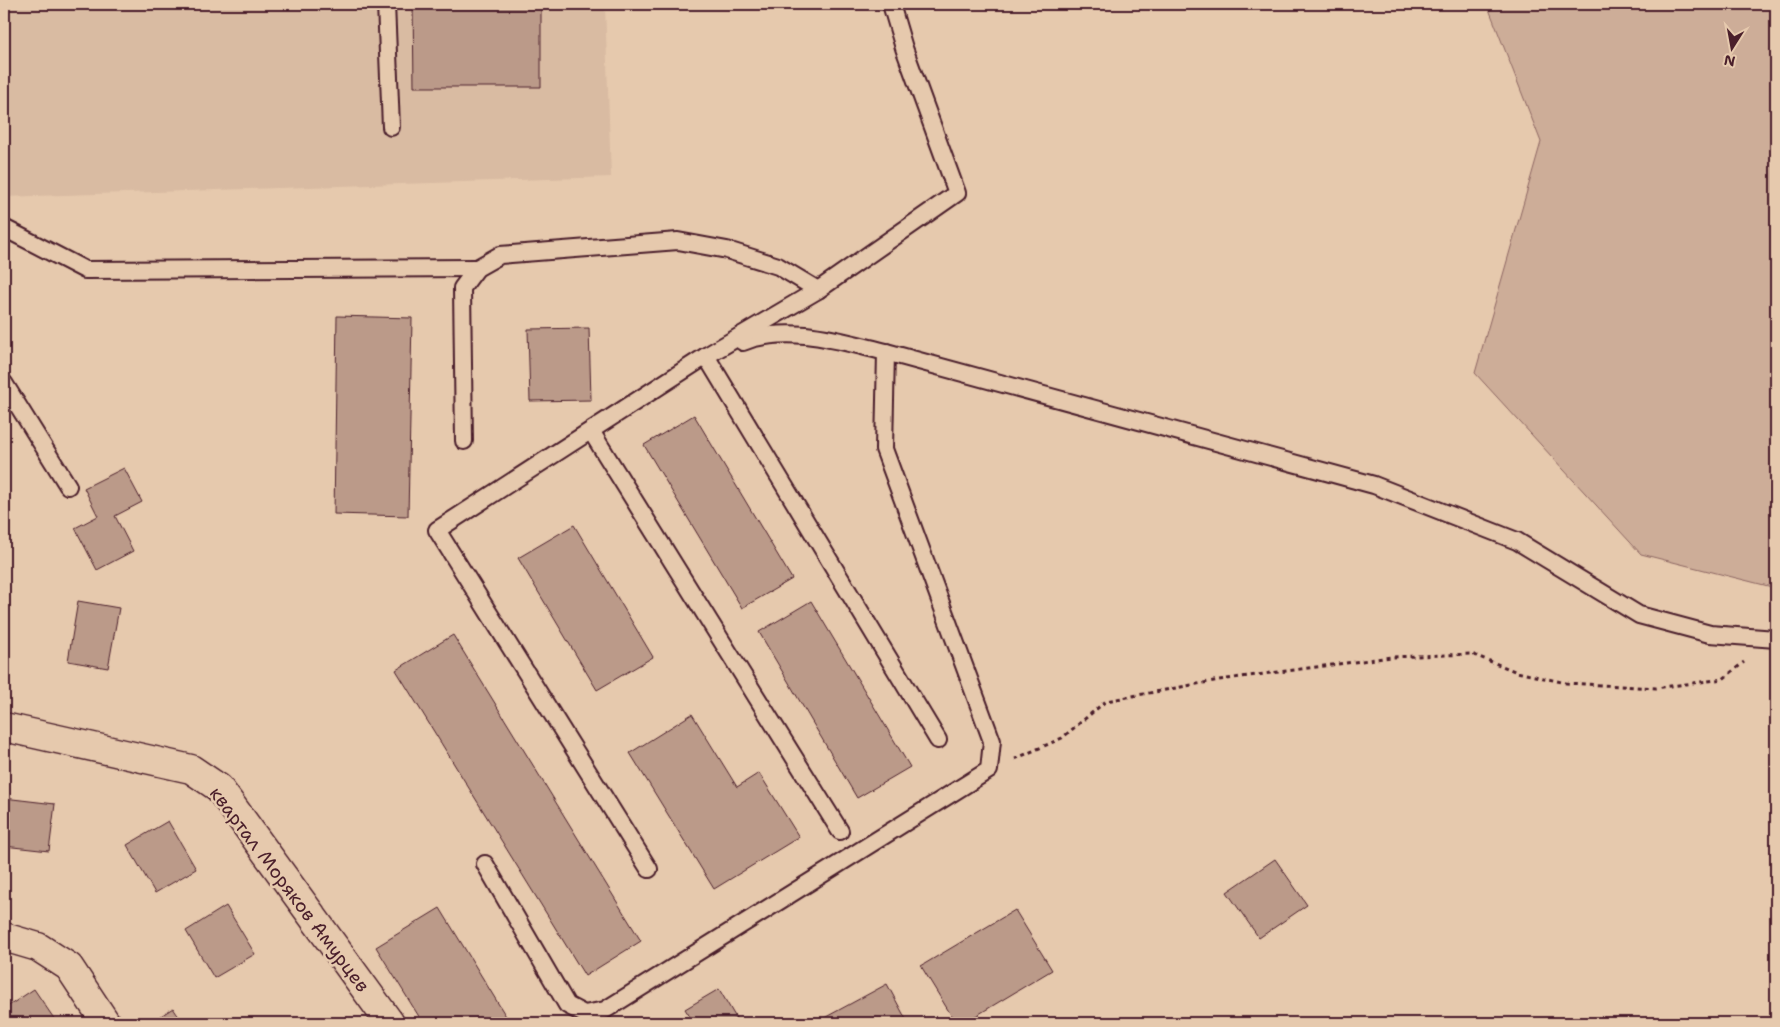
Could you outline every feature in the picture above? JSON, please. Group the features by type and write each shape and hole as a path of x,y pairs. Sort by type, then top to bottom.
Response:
{"street":[{"name":"квартал Моряков Амурцев","path":"4,727 191,769 219,788 390,1023"},
{"path":"4,937 38,947 69,967 106,1023"}],"lane":[{"path":"386,4 391,127"},
{"path":"649,869 437,530 706,356 818,290 957,193 904,48 891,4"},
{"path":"4,228 85,270 477,268"},
{"path":"464,441 462,288 477,268 500,255 678,241 727,250 778,266 818,290"},
{"path":"706,356 760,335 815,335 886,352 1374,485 1517,541 1639,615 1710,634 1775,639"},
{"path":"485,864 567,1005 584,1014 591,1013 605,1010 990,770 992,740 884,449 886,352"},
{"path":"706,356 938,740"},
{"path":"4,383 68,486"},
{"path":"591,431 840,831"}],"path":[{"path":"990,770 1062,738 1106,701 1219,680 1391,657 1472,654 1517,672 1566,683 1656,688 1723,679 1775,639"}],"shaded area":[{"path":"4,4 605,4 611,177 4,197"},
{"path":"1487,4 1776,4 1776,588 1641,554 1475,373 1541,142"}],"building":[{"path":"413,4 541,4 541,87 414,87"},
{"path":"337,316 412,318 408,516 334,514"},
{"path":"589,328 591,400 530,401 528,329"},
{"path":"694,415 792,579 742,608 644,445"},
{"path":"124,468 142,502 115,516 133,551 97,570 75,528 98,516 84,488"},
{"path":"574,525 653,657 597,690 518,558"},
{"path":"78,601 119,608 108,668 68,661"},
{"path":"811,601 910,767 857,798 759,632"},
{"path":"453,635 641,941 585,976 396,670"},
{"path":"692,714 737,787 759,773 799,837 714,889 630,753"},
{"path":"4,798 55,804 49,851 4,846"},
{"path":"168,821 196,869 155,893 127,845"},
{"path":"1275,859 1307,905 1259,938 1227,892"},
{"path":"226,906 255,954 214,978 186,931"},
{"path":"440,908 507,1018 499,1023 423,1023 376,947"},
{"path":"1015,910 1052,970 964,1023 956,1023 921,966"},
{"path":"887,984 908,1023 815,1023"},
{"path":"34,989 57,1023 4,1023 4,1009"},
{"path":"719,989 736,1018 728,1023 694,1023 685,1009"},
{"path":"173,1008 183,1023 150,1023"}]}
